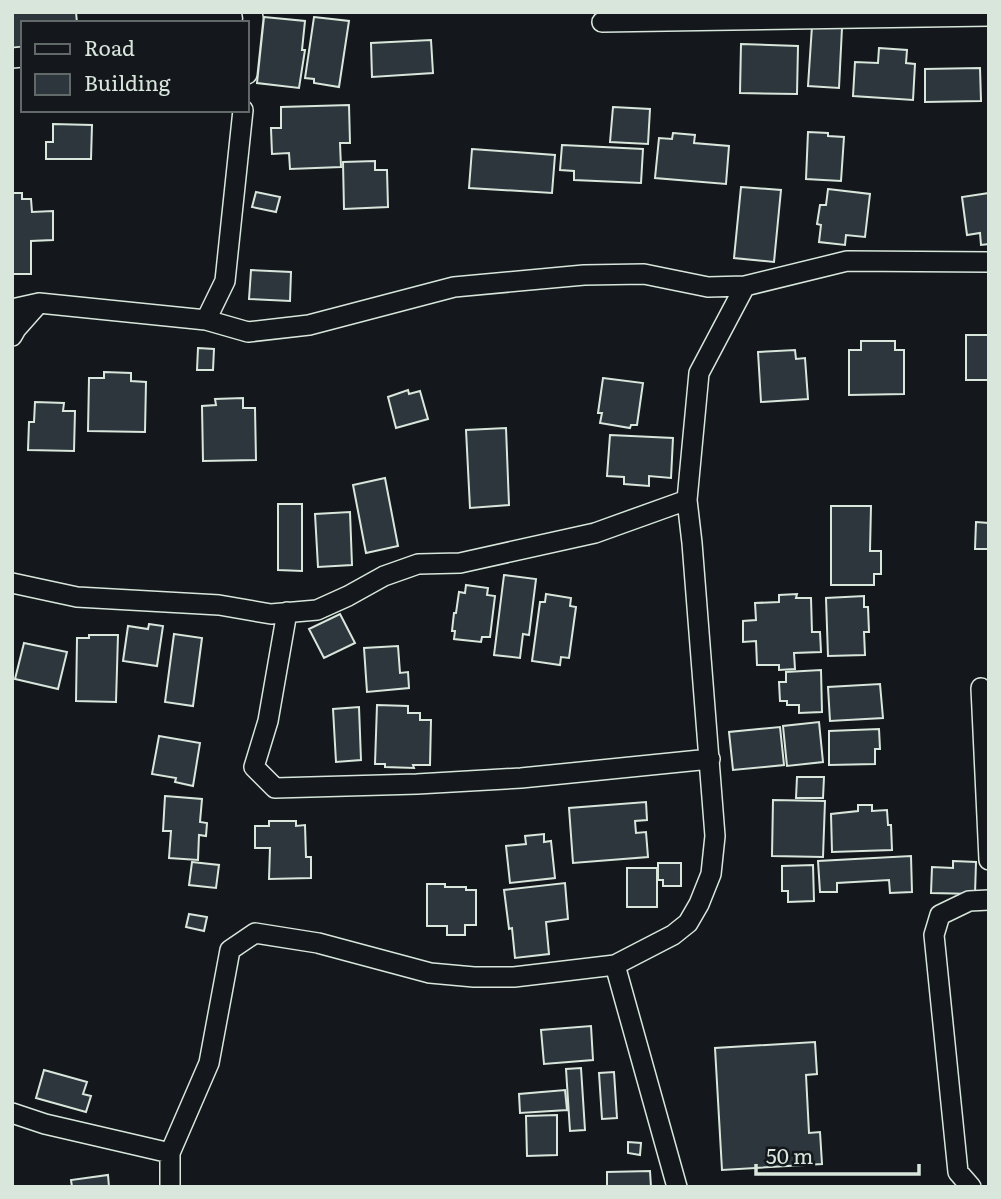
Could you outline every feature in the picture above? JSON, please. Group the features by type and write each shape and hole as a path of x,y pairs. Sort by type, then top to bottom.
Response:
{"street":[{"path":"248,65 252,12"},
{"path":"603,22 989,16"},
{"path":"206,320 225,281 243,112"},
{"path":"12,309 38,303 206,320 248,332 309,325 454,286 584,275 644,274 708,287 746,286 847,261 989,262"},
{"path":"170,1187 170,1153 209,1063 230,950 255,933 318,943 430,973 514,977 615,965 673,935 688,923 711,874 715,836 687,500 699,373 746,286"},
{"path":"12,337 38,303"},
{"path":"12,583 77,597 219,606 271,614 317,610 384,576 418,564 460,563 595,533 687,500"},
{"path":"287,612 268,721 254,766 275,788 521,778 710,759"},
{"path":"981,688 989,860"},
{"path":"971,1187 958,1172 934,935 940,915 969,901 989,900"},
{"path":"615,965 677,1187"},
{"path":"12,1113 45,1124 170,1153"}],"building":[{"path":"12,12 76,12 77,21 21,21 21,47 12,48"},
{"path":"264,17 305,21 302,50 305,50 299,88 257,83"},
{"path":"314,17 349,21 339,87 314,83 314,79 305,78"},
{"path":"812,26 842,28 839,88 808,86"},
{"path":"431,40 433,73 372,77 371,43"},
{"path":"741,44 798,46 797,94 740,93"},
{"path":"879,48 907,50 906,63 915,64 913,100 853,96 855,62 878,63"},
{"path":"980,68 981,101 925,102 925,69"},
{"path":"349,105 350,143 340,143 341,167 290,169 289,153 272,154 271,128 281,128 281,107"},
{"path":"613,107 650,109 648,144 610,142"},
{"path":"53,124 92,125 91,159 46,159 46,142 53,142"},
{"path":"808,132 844,137 841,181 806,179"},
{"path":"673,133 695,135 694,143 729,146 726,184 655,178 659,138 672,139"},
{"path":"562,145 643,149 641,183 574,180 574,171 560,170"},
{"path":"472,149 555,155 552,193 469,188"},
{"path":"375,161 375,170 387,170 388,207 344,209 343,162"},
{"path":"741,187 781,190 774,262 734,258"},
{"path":"828,189 870,194 865,237 846,235 845,245 819,242 821,225 817,224 820,205 826,205"},
{"path":"256,192 280,197 276,212 252,207"},
{"path":"12,193 22,193 22,199 31,199 32,212 53,211 53,240 31,241 31,274 12,274"},
{"path":"989,193 989,244 981,245 980,233 967,235 962,197"},
{"path":"251,270 291,272 290,301 249,299"},
{"path":"966,335 989,335 989,380 966,380"},
{"path":"861,341 895,341 895,350 904,350 904,394 849,395 849,350 861,350"},
{"path":"198,348 214,349 213,370 197,370"},
{"path":"795,350 796,359 805,358 808,399 761,402 758,352"},
{"path":"104,372 131,373 131,381 146,382 145,432 88,431 89,378 104,378"},
{"path":"603,378 643,383 637,425 631,425 630,428 600,423 602,413 598,413"},
{"path":"408,390 409,394 420,391 428,419 396,428 388,397"},
{"path":"243,398 243,408 255,408 256,460 203,461 202,406 216,405 215,399"},
{"path":"35,402 64,403 63,411 75,411 74,451 28,450 29,422 34,422"},
{"path":"506,428 509,505 470,508 466,430"},
{"path":"610,435 673,438 671,478 649,476 649,486 624,484 624,477 607,476"},
{"path":"385,478 398,546 366,553 353,485"},
{"path":"278,504 302,504 302,571 278,570"},
{"path":"831,506 871,506 870,551 881,551 881,574 874,574 874,585 831,585"},
{"path":"350,512 352,565 318,567 315,514"},
{"path":"976,522 989,523 989,549 975,549"},
{"path":"504,575 536,579 529,635 523,634 520,658 494,655"},
{"path":"466,585 488,588 487,595 495,596 490,637 482,637 481,642 454,639 454,613 459,592 465,593"},
{"path":"546,594 571,598 570,606 576,607 569,658 561,657 560,665 532,661 540,602 545,602"},
{"path":"797,594 796,598 811,598 812,632 820,632 821,652 794,653 795,669 779,670 779,665 757,665 756,641 743,642 743,621 756,620 755,603 779,602 779,595"},
{"path":"864,596 864,607 868,607 869,632 864,632 865,655 828,656 826,598"},
{"path":"340,614 355,643 324,658 309,629"},
{"path":"149,624 163,626 157,666 123,661 128,626 148,629"},
{"path":"174,634 202,638 193,706 165,702"},
{"path":"89,635 118,635 116,702 76,701 77,638 89,638"},
{"path":"24,643 67,652 58,689 15,679"},
{"path":"398,646 400,673 408,672 409,688 367,692 364,648"},
{"path":"821,670 822,712 799,713 799,705 787,705 787,701 780,701 779,682 786,682 786,672"},
{"path":"880,684 883,718 830,721 828,687"},
{"path":"377,705 408,706 408,713 420,713 420,720 431,720 430,765 413,765 414,768 375,764"},
{"path":"359,707 361,760 336,762 333,709"},
{"path":"819,722 823,762 787,766 783,726"},
{"path":"780,727 784,765 733,770 729,732"},
{"path":"879,729 880,749 875,749 875,764 829,765 829,731"},
{"path":"159,736 200,743 193,786 175,782 176,778 152,774"},
{"path":"797,777 824,777 823,798 796,798"},
{"path":"165,796 202,799 200,822 207,823 206,836 199,835 198,860 169,858 171,831 163,831"},
{"path":"773,800 825,801 823,857 772,856"},
{"path":"646,802 647,820 635,821 636,833 646,832 648,857 573,863 569,808"},
{"path":"858,805 872,805 872,811 887,810 888,825 891,825 892,850 832,852 831,814 858,811"},
{"path":"269,821 296,821 296,826 305,825 306,857 311,857 311,878 269,879 270,848 255,848 255,826 269,826"},
{"path":"544,834 544,842 551,841 555,878 510,883 506,846 526,844 525,836"},
{"path":"911,856 912,892 890,893 889,880 837,883 837,892 820,892 818,861"},
{"path":"953,861 976,862 975,894 931,893 932,867 953,868"},
{"path":"192,862 219,865 216,888 189,885"},
{"path":"658,863 681,863 681,886 663,886 663,880 658,880"},
{"path":"813,865 814,901 788,902 788,891 782,891 782,866"},
{"path":"627,868 657,868 657,907 627,907"},
{"path":"565,883 568,919 546,922 549,954 515,958 504,890"},
{"path":"427,884 445,884 445,887 476,890 476,925 465,925 465,935 447,935 447,926 427,926"},
{"path":"189,914 207,917 204,931 186,927"},
{"path":"591,1026 593,1060 544,1064 541,1030"},
{"path":"815,1042 817,1074 806,1075 809,1133 820,1132 822,1164 722,1170 715,1048"},
{"path":"581,1068 585,1130 570,1131 566,1069"},
{"path":"44,1070 87,1082 83,1094 91,1096 86,1112 36,1098"},
{"path":"614,1072 617,1118 602,1119 599,1073"},
{"path":"565,1090 567,1110 520,1113 519,1094"},
{"path":"557,1115 557,1155 527,1156 526,1116"},
{"path":"628,1142 641,1143 640,1155 628,1153"},
{"path":"650,1171 651,1187 607,1187 607,1172"},
{"path":"108,1175 109,1187 72,1187 71,1180"}]}
